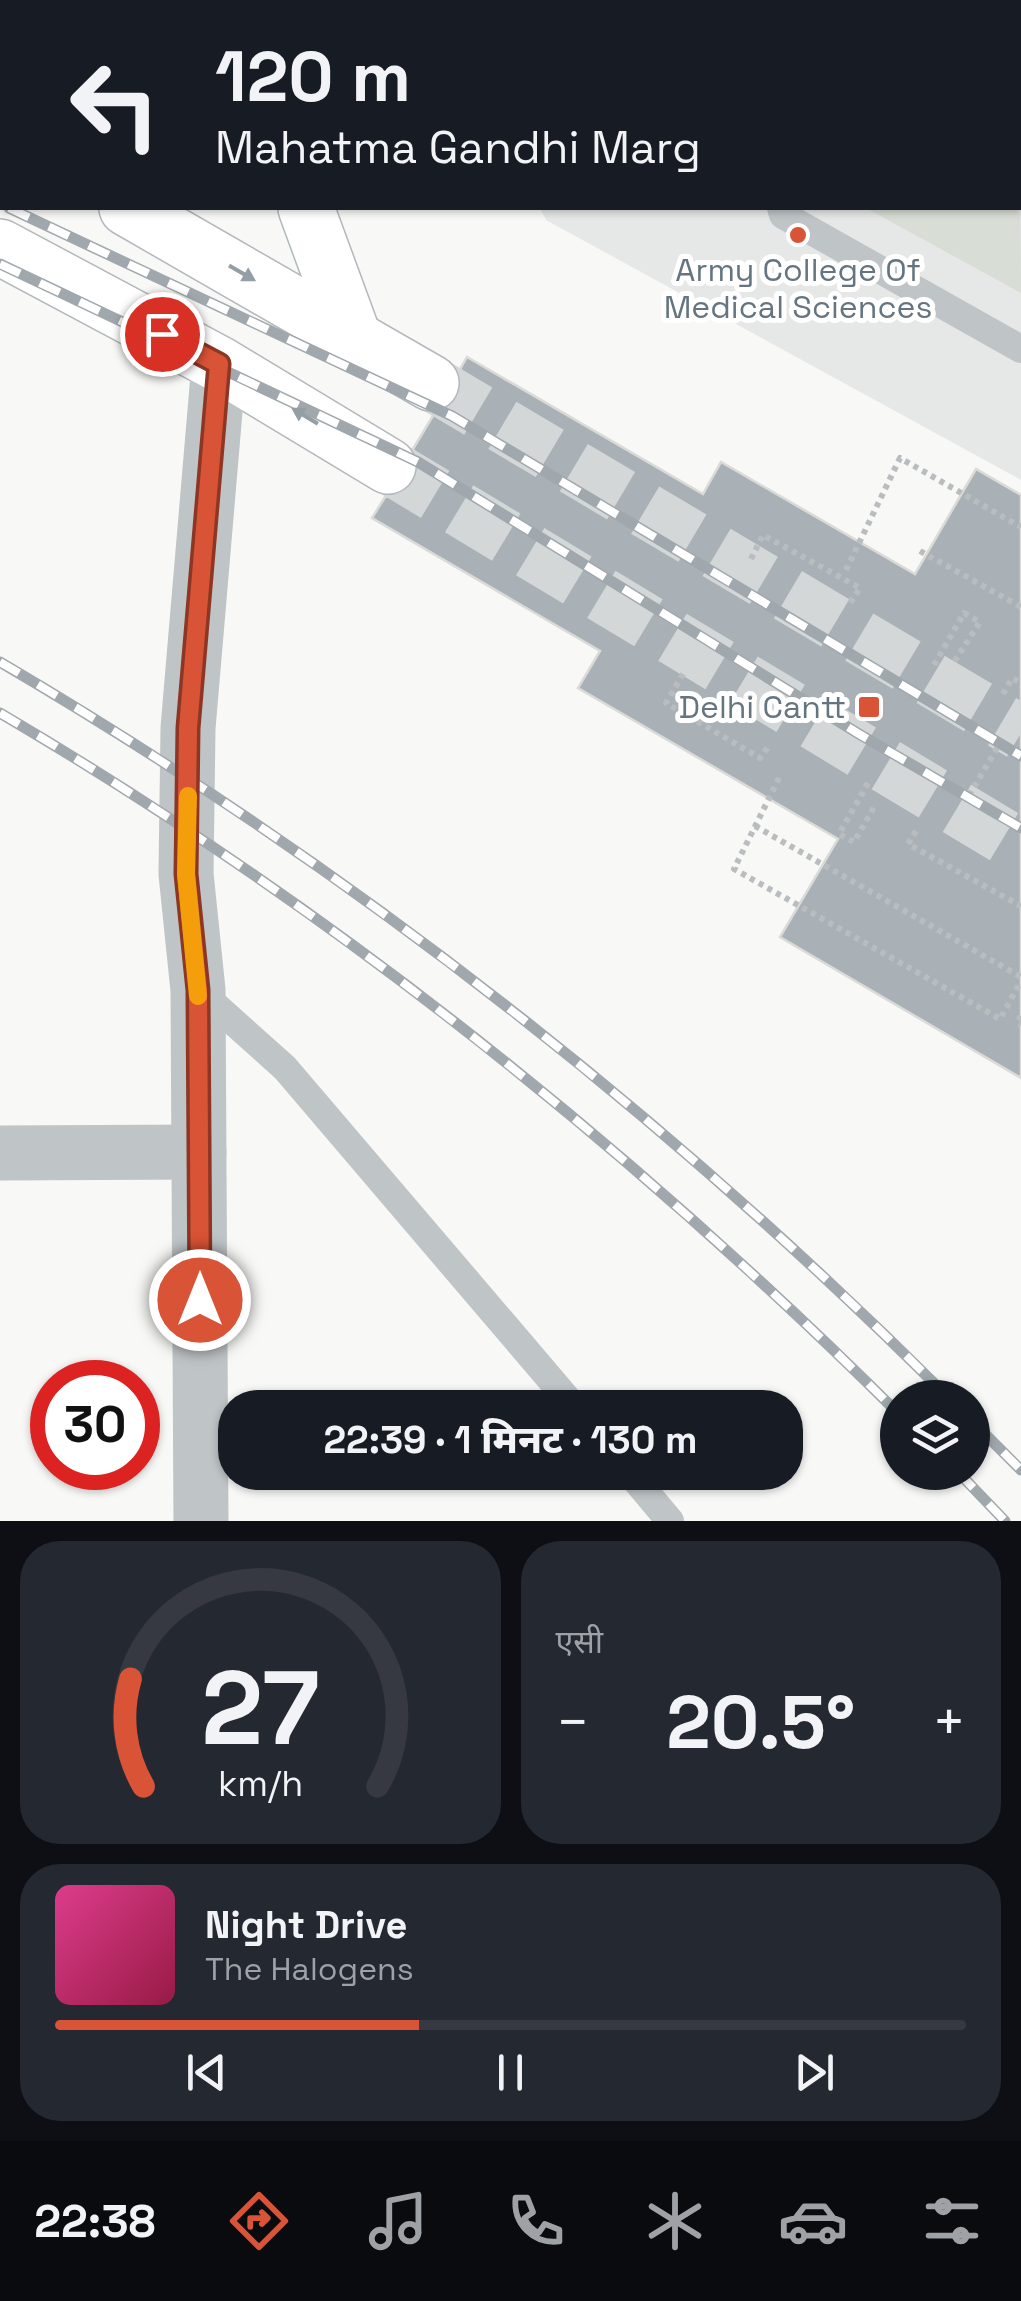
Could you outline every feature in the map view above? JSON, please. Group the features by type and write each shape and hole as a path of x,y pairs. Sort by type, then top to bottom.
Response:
{"main road":[{"path":"134,210 174,221 431,383"},
{"path":"307,210 353,336"},
{"path":"0,247 219,364 388,466"}],"street":[{"path":"201,1521 198,990 186,874 188,728 219,364"},
{"path":"0,1153 199,1152"}],"lane":[{"path":"782,210 783,215 1021,349"},
{"path":"198,990 286,1068 560,1390"},
{"path":"644,1490 670,1521"}],"path":[{"path":"846,570 900,458 1021,527"},
{"path":"750,559 764,535 860,588 848,606"},
{"path":"920,551 1021,607"},
{"path":"934,665 964,613 980,622 952,664"},
{"path":"683,674 666,703 760,758 768,747"},
{"path":"1003,694 1012,678 1021,683"},
{"path":"1021,755 1000,743 967,799 1021,830"},
{"path":"755,826 1021,979 1000,1019 734,869 755,826 779,778"},
{"path":"868,782 838,834 854,842 874,806"},
{"path":"916,831 908,844 1021,906"},
{"path":"1010,1002 1021,1008"},
{"path":"1021,1016 1017,1023 1021,1025"}],"shaded area":[{"name":"Army College Of Medical Sciences","path":"541,210 1021,210 1021,480 546,220"},
{"path":"870,210 1020,210 1021,293"}],"building":[{"path":"467,357 703,494 721,462 915,574 976,469 1021,495 1021,1078 780,937 838,839 578,688 600,651 372,518 385,497 402,494 415,481 419,466 413,449 434,414 458,399 462,384 459,371"}],"tunnel":[{"path":"431,383 1021,733"},
{"path":"388,466 1021,847"}],"railway":[{"path":"13,210 452,416 1021,756"},
{"path":"0,264 418,462 859,734 1021,828"},
{"path":"0,662 254,823 498,1000 730,1192 930,1380"},
{"path":"0,713 240,866 471,1035 690,1218 880,1396"},
{"path":"990,1439 1021,1470"},
{"path":"975,1490 1005,1521"}],"slow traffic":[{"path":"188,796 186,874 198,996"}],"place":[{"name":"Army College Of Medical Sciences","path":"798,235"},
{"name":"Delhi Cantt","path":"869,707"}],"route":[{"path":"162,334 219,364 188,728 186,874 198,990 200,1300"}]}
